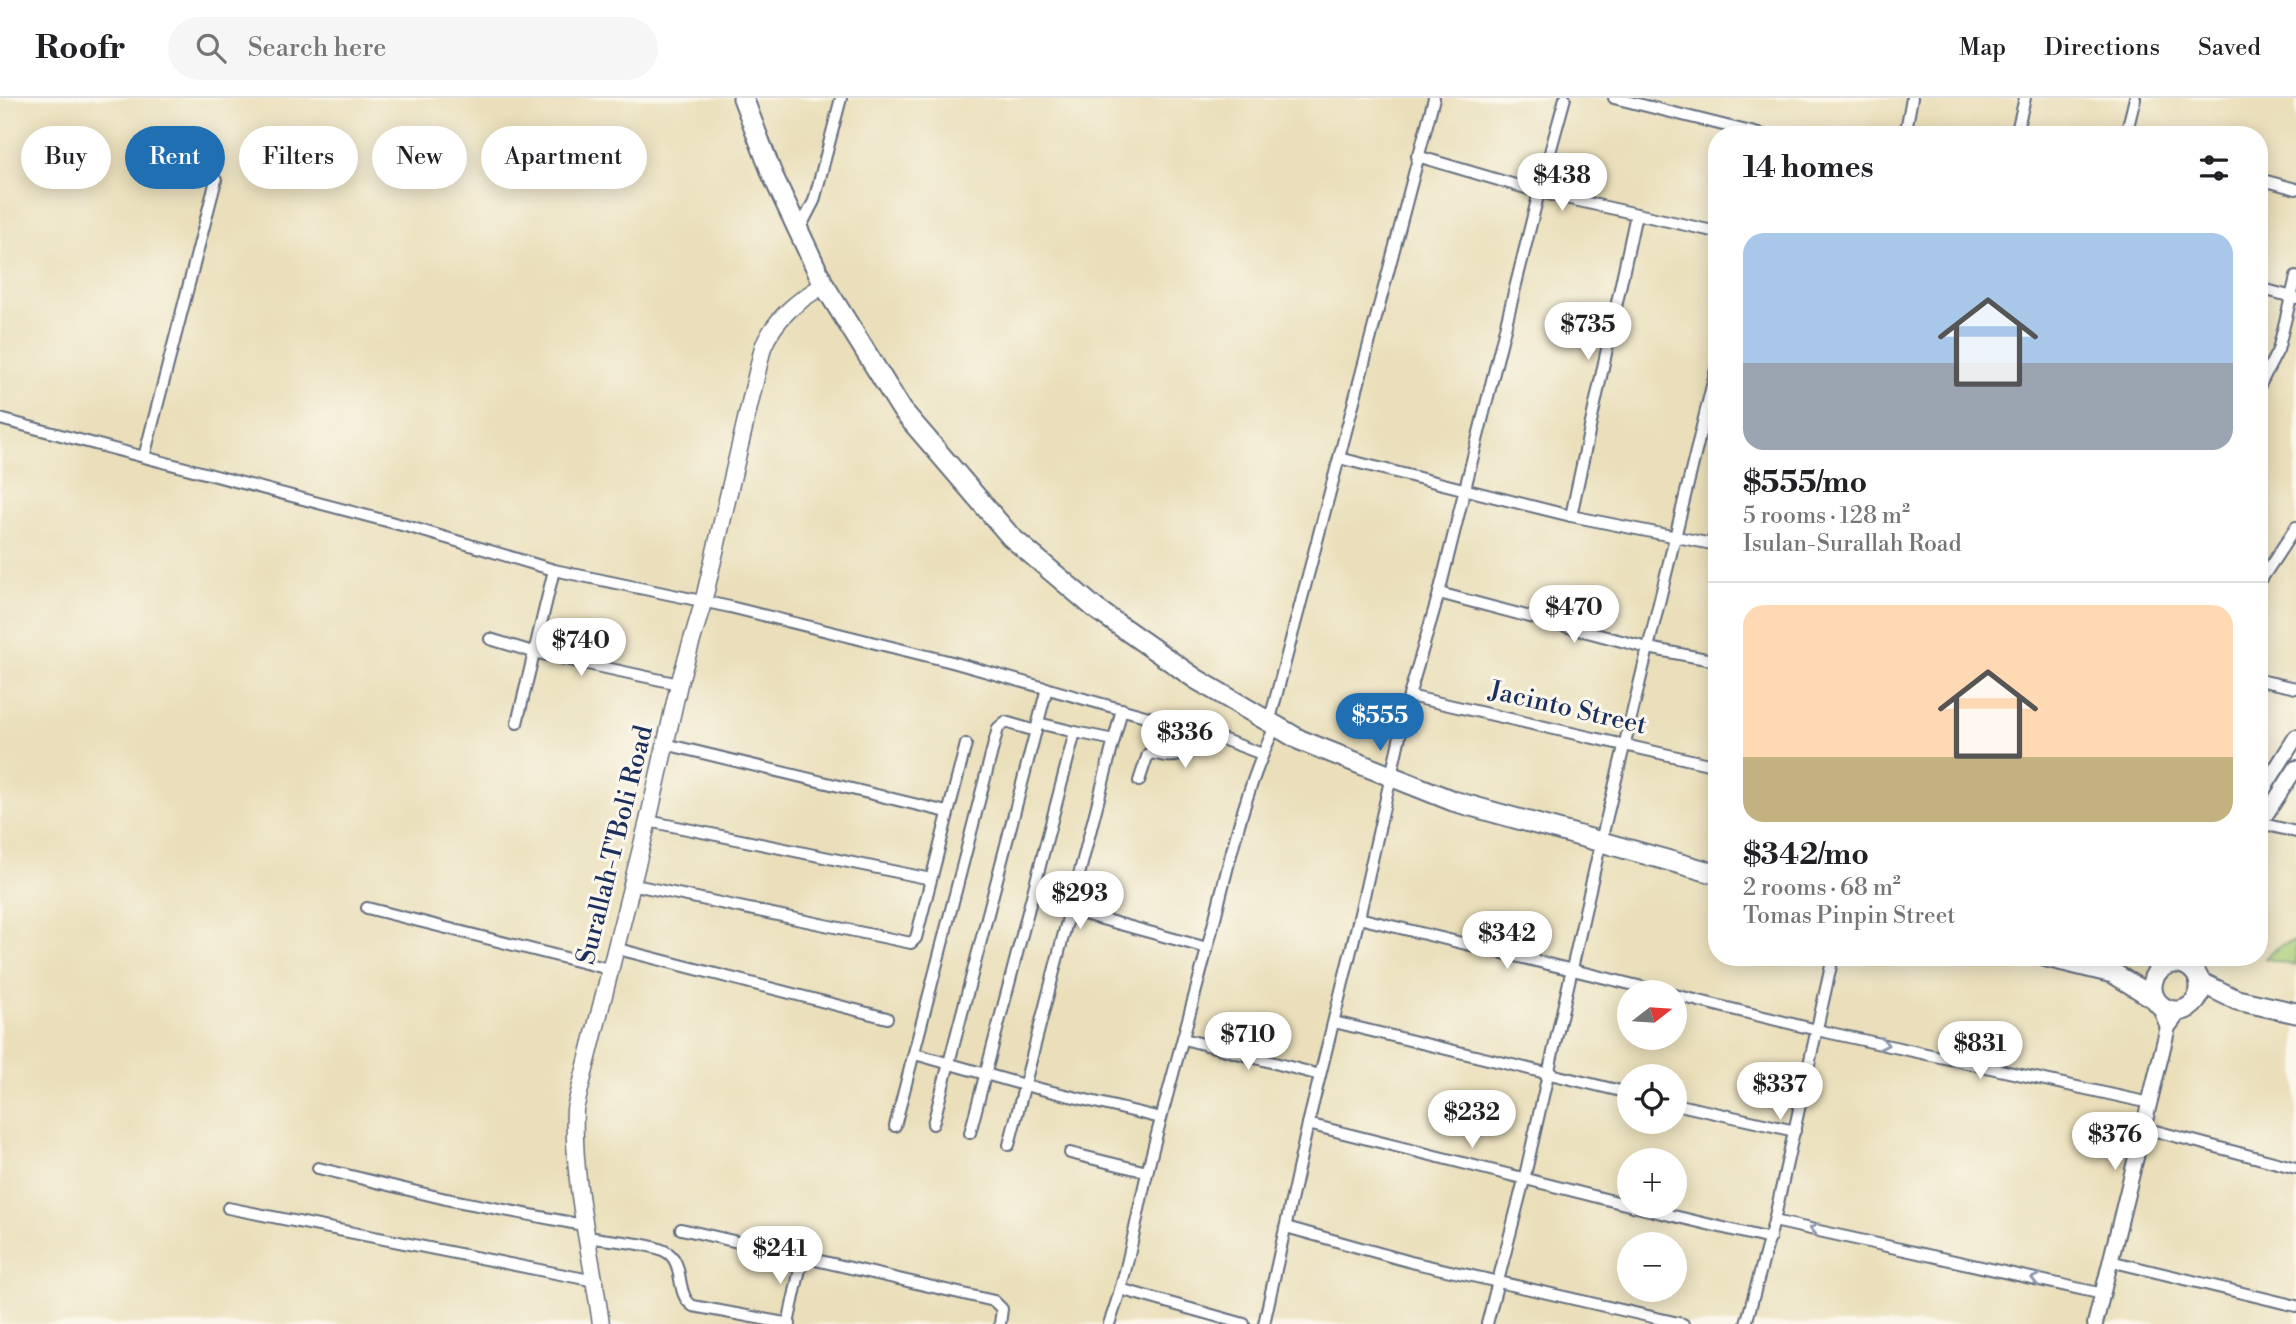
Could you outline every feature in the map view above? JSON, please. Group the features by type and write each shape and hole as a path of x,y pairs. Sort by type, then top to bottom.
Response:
{"highway":[{"path":"743,98 772,174 824,285 902,410 1011,537 1096,609 1196,680 1272,725 1391,778 1453,802 1708,871"},
{"path":"2084,966 2113,973 2165,1009 2237,1000 2296,1013"},
{"path":"2113,973 2151,966"},
{"path":"2157,1002 2152,985 2154,978 2164,966"},
{"path":"2195,969 2237,1000"},
{"path":"2187,1008 2198,998 2195,969"}],"main road":[{"name":"Surallah-T'Boli Road","path":"601,1324 574,1144 575,1108 648,821 679,684 703,603 763,347 769,331 780,317 824,285"}],"street":[{"path":"798,233 814,201 841,98"},
{"path":"1109,1324 1242,811 1272,725 1434,98"},
{"path":"1264,1324 1308,1124 1359,918 1409,696 1465,491 1565,98"},
{"path":"1614,98 1727,126"},
{"path":"1907,126 1912,98"},
{"path":"2018,126 2025,98"},
{"path":"2128,126 2135,98"},
{"path":"1417,156 1539,192 1708,230"},
{"path":"2268,181 2296,189"},
{"path":"144,457 214,189"},
{"path":"1571,516 1636,214"},
{"path":"2268,364 2278,350 2296,277"},
{"path":"2268,290 2293,297"},
{"path":"1487,1324 1524,1180 1601,841 1708,402"},
{"path":"0,419 414,528 554,570 730,607 939,659 1192,729 1262,754"},
{"path":"1339,458 1571,516 1708,543"},
{"path":"2268,569 2296,527"},
{"path":"517,723 554,570"},
{"path":"1438,593 1648,648 1708,659"},
{"path":"490,639 533,652 679,684"},
{"path":"2268,682 2296,688"},
{"path":"933,1125 1047,688"},
{"name":"Jacinto Street","path":"1409,696 1708,764"},
{"path":"1009,1145 1122,709"},
{"path":"895,1126 998,728 1005,722 1114,740"},
{"path":"1139,781 1148,754 1172,758 1180,755 1184,752 1192,729"},
{"path":"970,1133 1075,732"},
{"path":"2268,782 2296,737"},
{"path":"665,744 947,812"},
{"path":"630,884 909,943 916,938 966,744"},
{"path":"2268,812 2296,768"},
{"path":"648,821 931,878"},
{"path":"2268,826 2296,832"},
{"path":"367,908 609,969"},
{"path":"1069,910 1207,948"},
{"path":"1359,918 1617,981"},
{"path":"614,947 887,1018"},
{"path":"1746,1324 1770,1239 1831,966"},
{"path":"1687,998 1817,1030 2150,1102"},
{"path":"2157,1002 2168,1027"},
{"path":"2095,1324 2168,1027 2187,1008"},
{"path":"1334,1022 1617,1090"},
{"path":"1184,1039 1320,1075"},
{"path":"915,1054 1024,1085 1161,1118"},
{"path":"1687,1107 1794,1131"},
{"path":"1308,1124 1617,1202"},
{"path":"2144,1128 2296,1168"},
{"path":"1070,1153 1147,1172"},
{"path":"318,1168 666,1251 676,1264 685,1299 693,1306 789,1324 803,1255"},
{"path":"228,1208 595,1281"},
{"path":"1684,1218 1770,1239"},
{"path":"1774,1221 2103,1294"},
{"path":"1286,1227 1411,1262 1683,1324"},
{"path":"681,1229 994,1301 1002,1309 1000,1324"},
{"path":"2110,1261 2296,1306"},
{"path":"1120,1289 1244,1324"}],"green space":[{"path":"2296,941 2296,966 2268,959 2268,956 2281,945"}]}
